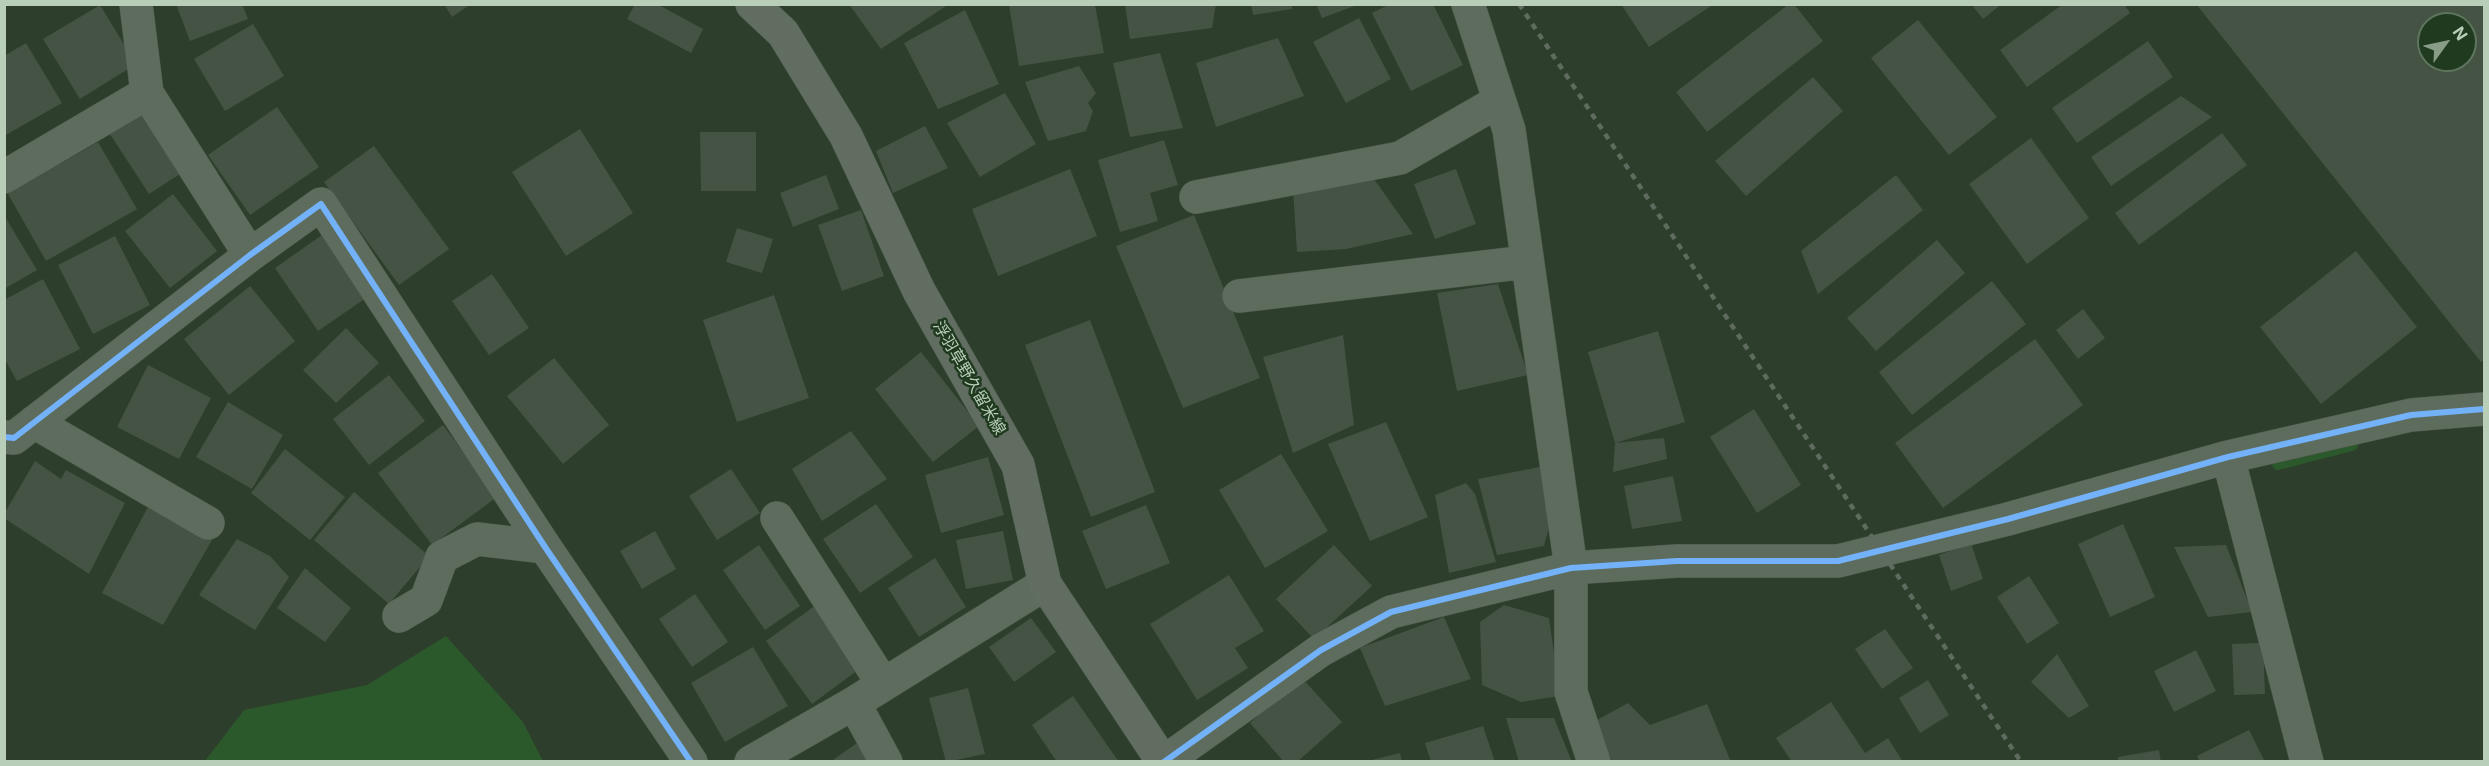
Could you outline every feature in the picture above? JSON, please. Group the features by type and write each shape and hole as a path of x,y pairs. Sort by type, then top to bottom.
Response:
{"main road":[{"name":"浮羽草野久留米線","path":"752,4 783,33 846,136 919,291 1018,465 1045,584 1163,762"}],"street":[{"path":"136,4 147,93 250,255"},
{"path":"1468,4 1509,130 1571,568 1571,692 1594,762"},
{"path":"4,177 147,93"},
{"path":"1196,196 1400,158 1499,101"},
{"path":"4,437 14,438 250,255 321,204 545,547 691,762"},
{"path":"1239,296 1527,262"},
{"path":"1163,762 1321,650 1390,612 1571,568 1677,561 1838,561 2008,519 2228,457 2411,415 2484,409"},
{"path":"34,422 208,523"},
{"path":"2228,457 2307,762"},
{"path":"777,518 883,684"},
{"path":"399,616 426,600 442,557 477,539 545,547"},
{"path":"751,762 854,703 1045,584"},
{"path":"854,703 886,762"}],"shaded area":[{"path":"446,636 523,722 543,761 205,761 244,710 367,685"}],"building":[{"path":"176,4 242,4 248,19 190,41"},
{"path":"444,4 471,4 452,17"},
{"path":"635,4 657,4 703,29 691,53 627,19"},
{"path":"849,4 949,4 881,49"},
{"path":"1125,4 1216,4 1212,28 1130,39"},
{"path":"1251,4 1292,4 1292,9 1253,15"},
{"path":"1316,4 1357,4 1357,5 1322,18"},
{"path":"1390,4 1433,4 1463,65 1411,91 1372,13"},
{"path":"1621,4 1714,4 1649,47"},
{"path":"1789,4 1794,4 1823,41 1707,132 1676,92"},
{"path":"1971,4 2002,4 1983,19"},
{"path":"2063,4 2124,4 2130,13 2027,87 2000,50"},
{"path":"2196,4 2484,4 2484,360 2481,362"},
{"path":"100,5 136,64 80,99 43,39"},
{"path":"1009,5 1095,5 1104,53 1019,66"},
{"path":"965,10 999,84 938,109 904,43"},
{"path":"1359,18 1391,79 1346,103 1313,42"},
{"path":"1918,20 1997,117 1949,155 1871,58"},
{"path":"253,24 284,76 225,111 194,59"},
{"path":"1278,38 1304,96 1216,127 1196,63"},
{"path":"2148,41 2173,77 2077,143 2052,108"},
{"path":"26,43 62,103 4,136 4,56"},
{"path":"1160,53 1183,128 1130,137 1113,63"},
{"path":"1079,66 1096,93 1088,103 1093,111 1086,131 1048,141 1025,82"},
{"path":"1813,77 1843,111 1746,196 1715,161"},
{"path":"1005,93 1036,144 980,177 947,123"},
{"path":"2181,96 2212,117 2111,186 2091,157"},
{"path":"140,106 183,172 149,194 106,128"},
{"path":"277,107 319,167 250,215 208,155"},
{"path":"925,126 948,168 893,193 876,151"},
{"path":"580,129 633,213 566,256 512,172"},
{"path":"700,132 756,132 756,191 701,191"},
{"path":"2222,133 2247,165 2139,245 2115,213"},
{"path":"2031,138 2089,218 2027,264 1969,184"},
{"path":"1164,140 1178,185 1150,193 1158,221 1120,232 1098,160"},
{"path":"98,142 137,209 46,261 8,194"},
{"path":"374,146 449,249 399,285 324,182"},
{"path":"1070,169 1097,236 998,276 972,209"},
{"path":"1456,169 1476,224 1435,239 1414,184"},
{"path":"826,175 839,209 793,227 780,193"},
{"path":"1896,175 1923,210 1818,294 1801,251"},
{"path":"1374,179 1413,234 1346,249 1297,252 1293,189"},
{"path":"173,194 217,251 170,288 125,231"},
{"path":"861,210 884,276 842,291 818,225"},
{"path":"4,215 37,270 4,289"},
{"path":"1194,215 1260,378 1183,408 1116,246"},
{"path":"737,228 773,239 762,273 726,262"},
{"path":"322,235 366,298 318,331 275,268"},
{"path":"115,236 150,305 93,334 58,265"},
{"path":"1937,240 1965,273 1876,351 1847,318"},
{"path":"2356,251 2417,327 2321,404 2260,327"},
{"path":"492,274 529,328 489,355 452,301"},
{"path":"43,279 80,349 17,381 4,358 4,300"},
{"path":"1992,281 2026,324 1912,415 1879,372"},
{"path":"1498,284 1528,375 1457,391 1437,293"},
{"path":"250,286 295,341 229,395 184,339"},
{"path":"774,295 809,398 737,422 703,320"},
{"path":"2083,309 2105,338 2078,359 2056,330"},
{"path":"1090,320 1155,492 1091,517 1025,345"},
{"path":"346,328 379,363 336,403 303,370"},
{"path":"1658,331 1685,422 1615,443 1588,352"},
{"path":"1343,335 1354,425 1293,453 1263,357"},
{"path":"2035,339 2083,405 1943,508 1895,443"},
{"path":"921,352 979,426 933,462 875,389"},
{"path":"554,358 609,425 563,464 507,396"},
{"path":"148,365 211,398 179,459 117,427"},
{"path":"389,375 425,421 369,465 333,419"},
{"path":"228,402 283,435 252,489 196,457"},
{"path":"1754,409 1801,485 1757,513 1710,437"},
{"path":"1386,422 1428,517 1370,541 1328,444"},
{"path":"443,425 497,497 432,545 378,473"},
{"path":"851,431 887,479 822,521 792,469"},
{"path":"1664,438 1667,459 1613,472 1615,443"},
{"path":"285,449 345,497 310,540 251,493"},
{"path":"1281,454 1328,531 1265,568 1219,490"},
{"path":"988,457 1004,515 941,533 925,475"},
{"path":"35,461 61,479 66,470 125,503 89,574 4,518 4,514"},
{"path":"1540,467 1554,507 1544,546 1497,555 1478,479"},
{"path":"731,469 760,513 717,540 689,496"},
{"path":"1673,476 1682,521 1632,529 1624,486"},
{"path":"1466,483 1475,494 1496,562 1449,573 1435,495"},
{"path":"354,492 429,556 389,604 314,540"},
{"path":"876,504 913,557 860,593 823,539"},
{"path":"1146,505 1170,563 1106,589 1082,531"},
{"path":"148,507 160,509 212,540 163,625 102,593"},
{"path":"2123,524 2155,597 2110,617 2078,544"},
{"path":"655,531 676,569 642,589 620,551"},
{"path":"1003,531 1013,580 966,589 956,540"},
{"path":"237,539 270,556 289,577 255,630 199,595"},
{"path":"1971,543 1983,579 1951,591 1939,555"},
{"path":"759,545 800,606 765,630 723,570"},
{"path":"1334,545 1372,586 1314,639 1276,599"},
{"path":"2226,545 2252,612 2208,617 2174,547"},
{"path":"935,558 966,607 919,637 888,588"},
{"path":"305,568 351,608 325,642 277,608"},
{"path":"1229,575 1264,631 1235,648 1248,668 1197,700 1150,624"},
{"path":"2029,576 2059,623 2027,644 1997,597"},
{"path":"695,594 728,642 692,667 659,619"},
{"path":"816,605 862,667 812,704 766,641"},
{"path":"1504,605 1549,618 1560,696 1521,702 1482,685 1480,622"},
{"path":"1444,617 1471,679 1385,706 1360,648"},
{"path":"1031,618 1056,652 1014,682 989,647"},
{"path":"1885,629 1913,668 1882,689 1855,649"},
{"path":"2263,643 2265,694 2234,695 2232,644"},
{"path":"753,647 788,706 725,742 691,683"},
{"path":"2196,650 2216,691 2174,712 2154,671"},
{"path":"2057,654 2089,706 2069,718 2031,682"},
{"path":"1301,677 1342,722 1297,762 1284,762 1250,723"},
{"path":"1928,680 1949,715 1920,733 1899,698"},
{"path":"968,688 985,754 946,762 929,698"},
{"path":"1073,696 1119,762 1057,762 1032,725"},
{"path":"1831,702 1865,753 1888,738 1903,762 1792,762 1776,738"},
{"path":"1628,703 1650,725 1707,704 1731,762 1612,762 1597,720"},
{"path":"1506,718 1554,718 1572,762 1519,762"},
{"path":"1483,726 1495,762 1431,762 1425,743"},
{"path":"2249,730 2265,762 2200,762 2197,756"},
{"path":"860,741 873,762 830,762"},
{"path":"2159,750 2161,762 2118,762 2118,757"},
{"path":"1400,753 1402,762 1368,762 1368,761"}],"waterway":[{"path":"2278,464 2352,445"}],"railway":[{"path":"1519,4 2021,762"}],"cycle path":[{"path":"4,437 14,438 250,255 321,204 545,547 691,762"},
{"path":"1164,762 1321,650 1391,612 1571,568 1677,561 1838,561 2008,519 2228,457 2411,415 2484,409"}]}
